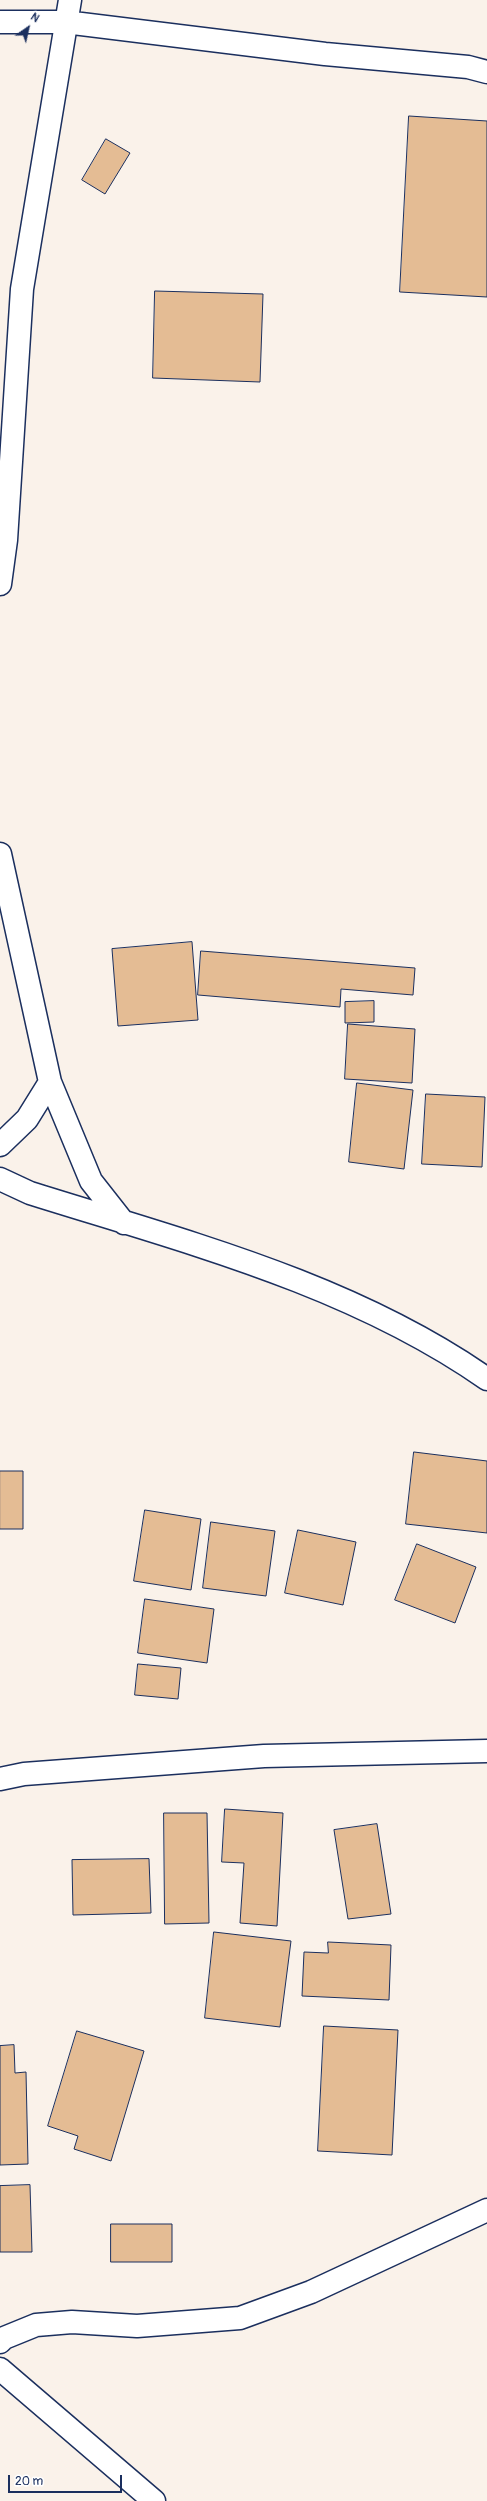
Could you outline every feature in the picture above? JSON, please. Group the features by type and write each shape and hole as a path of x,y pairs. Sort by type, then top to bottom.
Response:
{"street":[{"path":"0,584 22,289 65,22 70,0"},
{"path":"0,22 65,22 325,54 468,67 487,72"},
{"path":"0,854 50,1082 91,1181 124,1222"},
{"path":"0,1145 27,1119 50,1082"},
{"path":"0,1179 30,1193 124,1222 307,1284 387,1322 460,1360 487,1379"},
{"path":"0,1779 24,1774 264,1756 487,1751"},
{"path":"0,2342 4,2338 36,2325 72,2322 137,2326 240,2318 310,2292 487,2210"},
{"path":"0,2369 154,2501"}],"building":[{"path":"409,116 487,121 487,297 400,292"},
{"path":"106,139 130,153 105,194 82,180"},
{"path":"155,291 263,294 260,382 153,378"},
{"path":"192,942 198,1020 118,1026 112,949"},
{"path":"201,951 415,968 413,995 341,989 340,1007 198,995"},
{"path":"374,1001 374,1022 345,1023 345,1002"},
{"path":"348,1024 415,1029 412,1083 345,1079"},
{"path":"357,1083 413,1090 404,1169 349,1162"},
{"path":"426,1094 485,1097 482,1167 422,1164"},
{"path":"414,1452 487,1461 487,1533 406,1524"},
{"path":"0,1471 23,1471 23,1529 0,1529"},
{"path":"145,1510 201,1519 191,1590 134,1581"},
{"path":"211,1522 275,1531 266,1596 203,1588"},
{"path":"298,1530 356,1542 343,1605 285,1593"},
{"path":"417,1544 476,1567 455,1623 395,1600"},
{"path":"145,1599 214,1609 207,1663 138,1653"},
{"path":"138,1664 181,1668 178,1699 135,1695"},
{"path":"225,1809 283,1813 277,1926 240,1923 244,1863 222,1862"},
{"path":"164,1813 207,1813 209,1923 165,1924"},
{"path":"377,1824 391,1914 348,1919 334,1830"},
{"path":"149,1859 151,1913 73,1915 72,1860"},
{"path":"214,1932 291,1941 280,2027 205,2018"},
{"path":"328,1942 391,1945 389,2000 302,1996 304,1952 328,1953"},
{"path":"324,2026 398,2030 392,2155 318,2151"},
{"path":"77,2031 144,2051 111,2161 74,2149 78,2136 48,2126"},
{"path":"14,2045 15,2073 26,2072 28,2164 0,2165 0,2046"},
{"path":"30,2185 32,2252 0,2252 0,2186"},
{"path":"111,2224 172,2224 172,2262 111,2262"}]}
